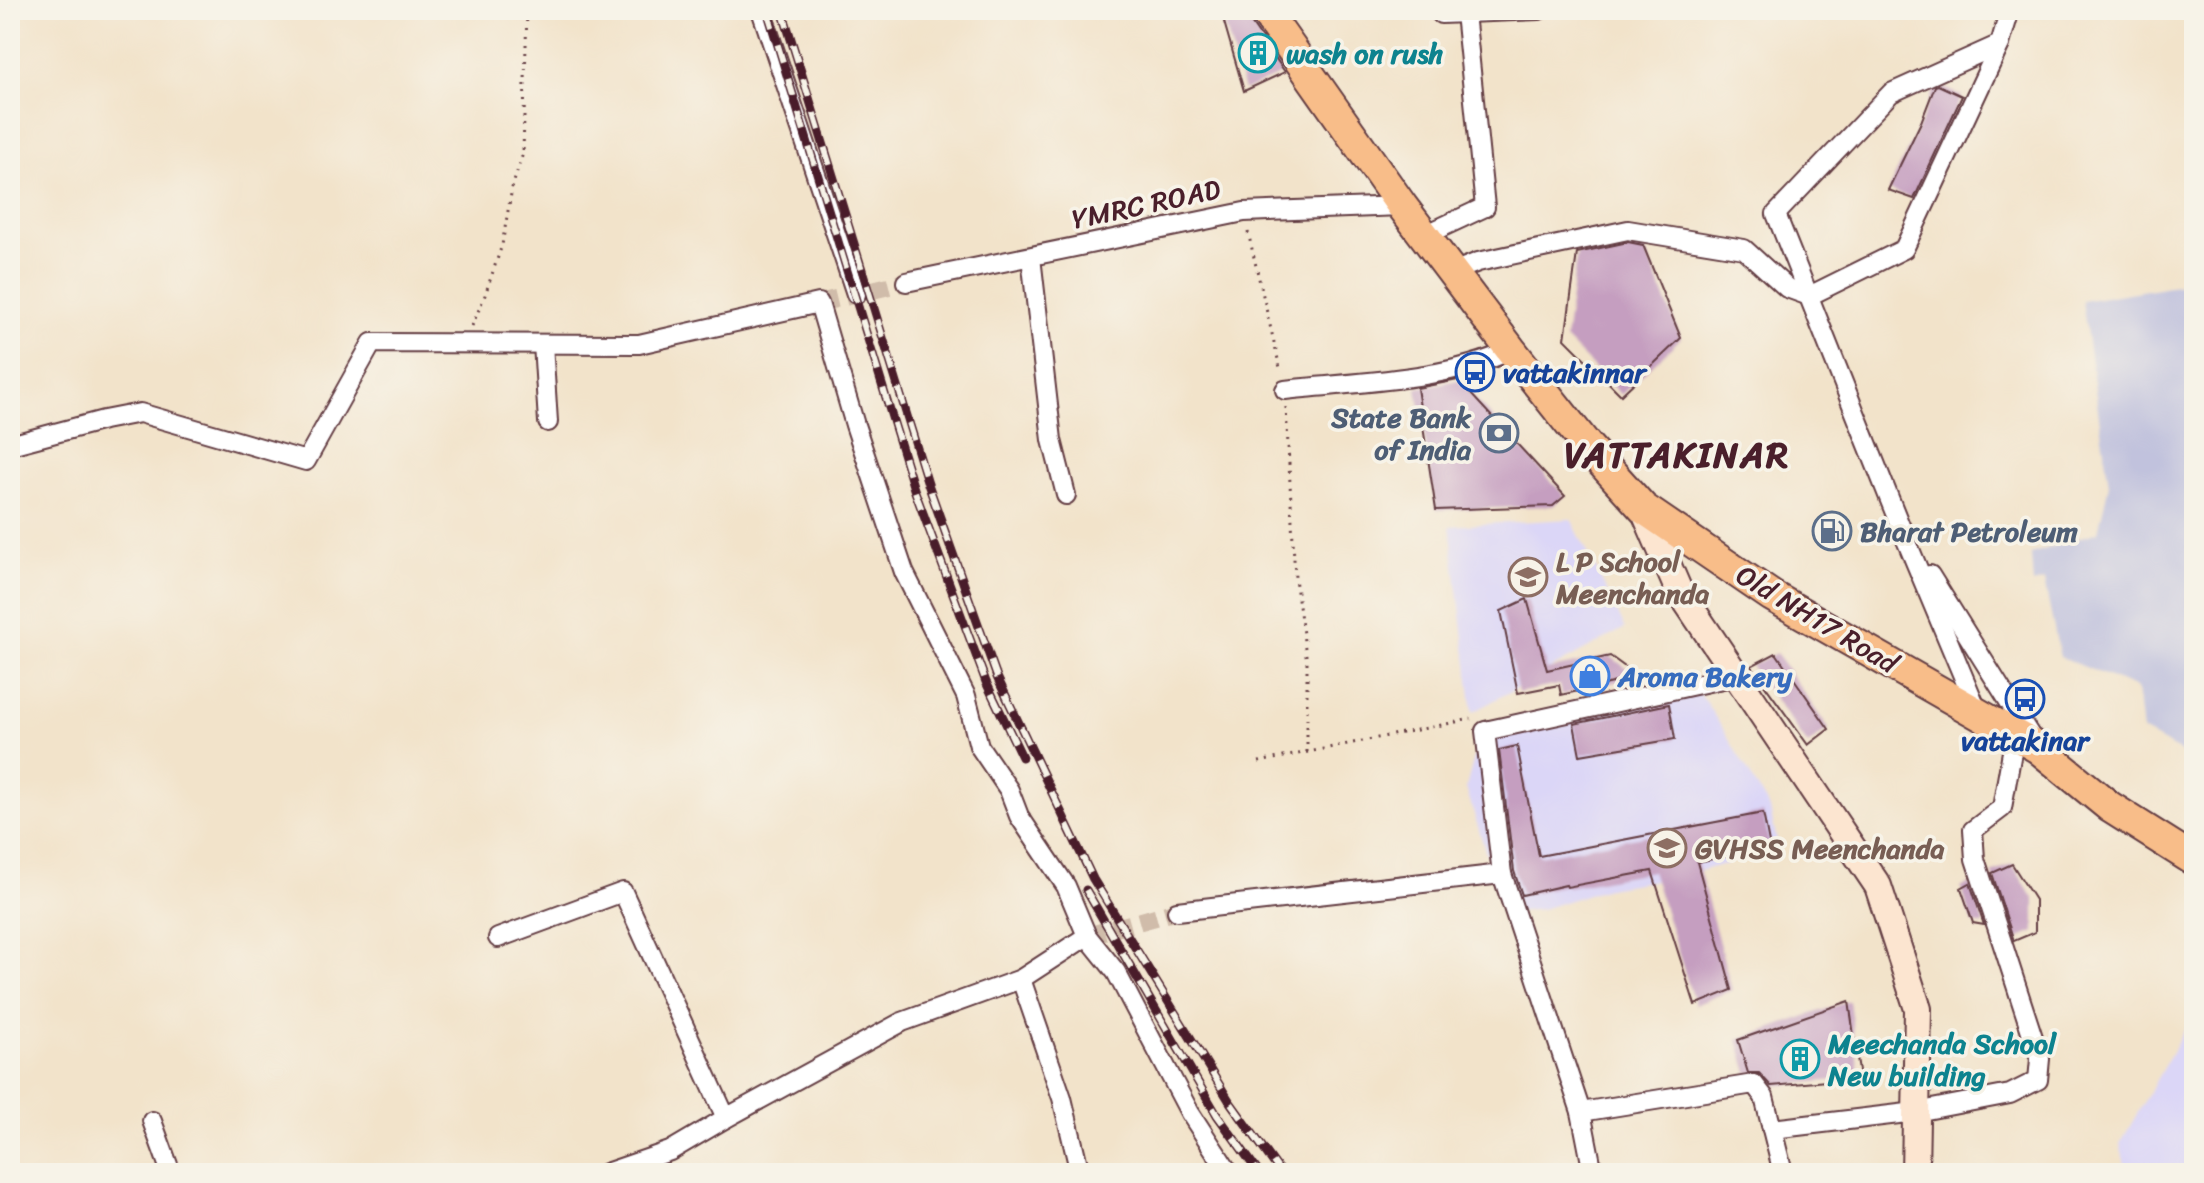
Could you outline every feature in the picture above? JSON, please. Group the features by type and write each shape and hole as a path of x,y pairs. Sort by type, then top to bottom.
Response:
{"main road":[{"name":"Old NH17 Road","path":"1264,10 1402,206 1511,350 1588,447 1643,508 1772,596 2026,741 2110,807 2194,860"},
{"path":"1643,508 1678,589 1878,886 1918,1009 1915,1173"}],"street":[{"path":"761,10 856,294"},
{"path":"1440,10 1441,14 1539,10"},
{"path":"1453,272 1478,262 1628,230 1744,249 1787,288 1809,296 1904,249 2000,44 2010,10"},
{"path":"1425,235 1485,207 1465,13"},
{"path":"1979,715 1776,214 1891,93 2000,44"},
{"name":"YMRC ROAD","path":"906,282 1244,212 1402,206"},
{"path":"1031,257 1052,440 1066,495"},
{"path":"10,445 140,413 306,461 372,343 639,344 819,303 855,425 904,572 966,696 979,746 1009,790 1019,816 1066,886 1087,936 1116,972 1190,1113 1229,1173"},
{"path":"543,344 548,422"},
{"path":"1285,390 1426,375 1494,358 1511,350"},
{"path":"1772,1129 1916,1112 2010,1094 2038,1080 2040,1059 1975,859 1973,830 2002,808 2026,741 1901,528"},
{"path":"1593,1173 1581,1112 1502,874 1485,731 1736,676"},
{"path":"1177,911 1502,874"},
{"path":"498,938 623,892 726,1118"},
{"path":"606,1173 670,1151 902,1022 1021,979 1087,936"},
{"path":"1021,979 1062,1098 1080,1173"},
{"path":"1581,1112 1754,1084 1764,1097 1783,1173"},
{"path":"152,1121 171,1173"}],"path":[{"path":"464,344 502,245 512,188 523,153 527,10"},
{"path":"1244,212 1285,390 1295,578 1307,662 1307,752"}],"shaded area":[{"path":"2194,282 2194,759 2142,731 2137,688 2060,657 2044,581 2033,584 2031,554 2098,532 2109,484 2082,301"},
{"name":"L P School Meenchanda","path":"1571,519 1625,628 1473,712 1450,526"},
{"path":"1699,692 1770,809 1777,842 1773,855 1676,877 1607,888 1542,909 1515,912 1498,892 1466,788 1481,731"},
{"path":"2194,1013 2194,1173 2127,1173 2120,1144"}],"building":[{"name":"wash on rush","path":"1245,10 1285,72 1244,91 1224,22"},
{"path":"1938,85 1962,96 1914,199 1888,190"},
{"path":"1628,242 1643,245 1681,338 1621,395 1565,339 1577,253"},
{"path":"1458,380 1565,496 1553,506 1436,510 1417,388"},
{"path":"1527,599 1547,670 1610,656 1629,670 1620,681 1561,695 1559,685 1518,693 1501,611"},
{"path":"1776,653 1829,729 1808,745 1751,666"},
{"path":"1669,704 1675,739 1580,755 1574,724"},
{"path":"1517,746 1539,856 1763,813 1770,848 1697,862 1732,990 1695,1005 1652,871 1522,895 1514,871 1499,750"},
{"path":"2012,864 2035,900 2035,932 2014,941 1992,873"},
{"path":"1970,883 1984,925 1973,923 1961,888"},
{"name":"Meechanda School New building","path":"1849,1001 1860,1078 1771,1086 1759,1073 1748,1073 1738,1040"}],"tunnel":[{"path":"819,303 906,282"},
{"path":"1087,936 1177,911"}],"railway":[{"path":"767,10 914,489 986,682 1022,757"},
{"path":"782,10 928,484 997,677 1093,879 1230,1102 1281,1173"},
{"path":"1086,890 1217,1115 1259,1173"}],"place":[{"name":"wash on rush","path":"1258,53"},
{"name":"vattakinnar","path":"1475,372"},
{"name":"State Bank of India","path":"1499,433"},
{"name":"Bharat Petroleum","path":"1832,531"},
{"name":"L P School Meenchanda","path":"1528,577"},
{"name":"Aroma Bakery","path":"1590,676"},
{"name":"vattakinar","path":"2025,699"},
{"name":"GVHSS Meenchanda","path":"1667,848"},
{"name":"Meechanda School New building","path":"1800,1059"}],"district":[{"name":"VATTAKINAR","path":"1677,455"}]}
